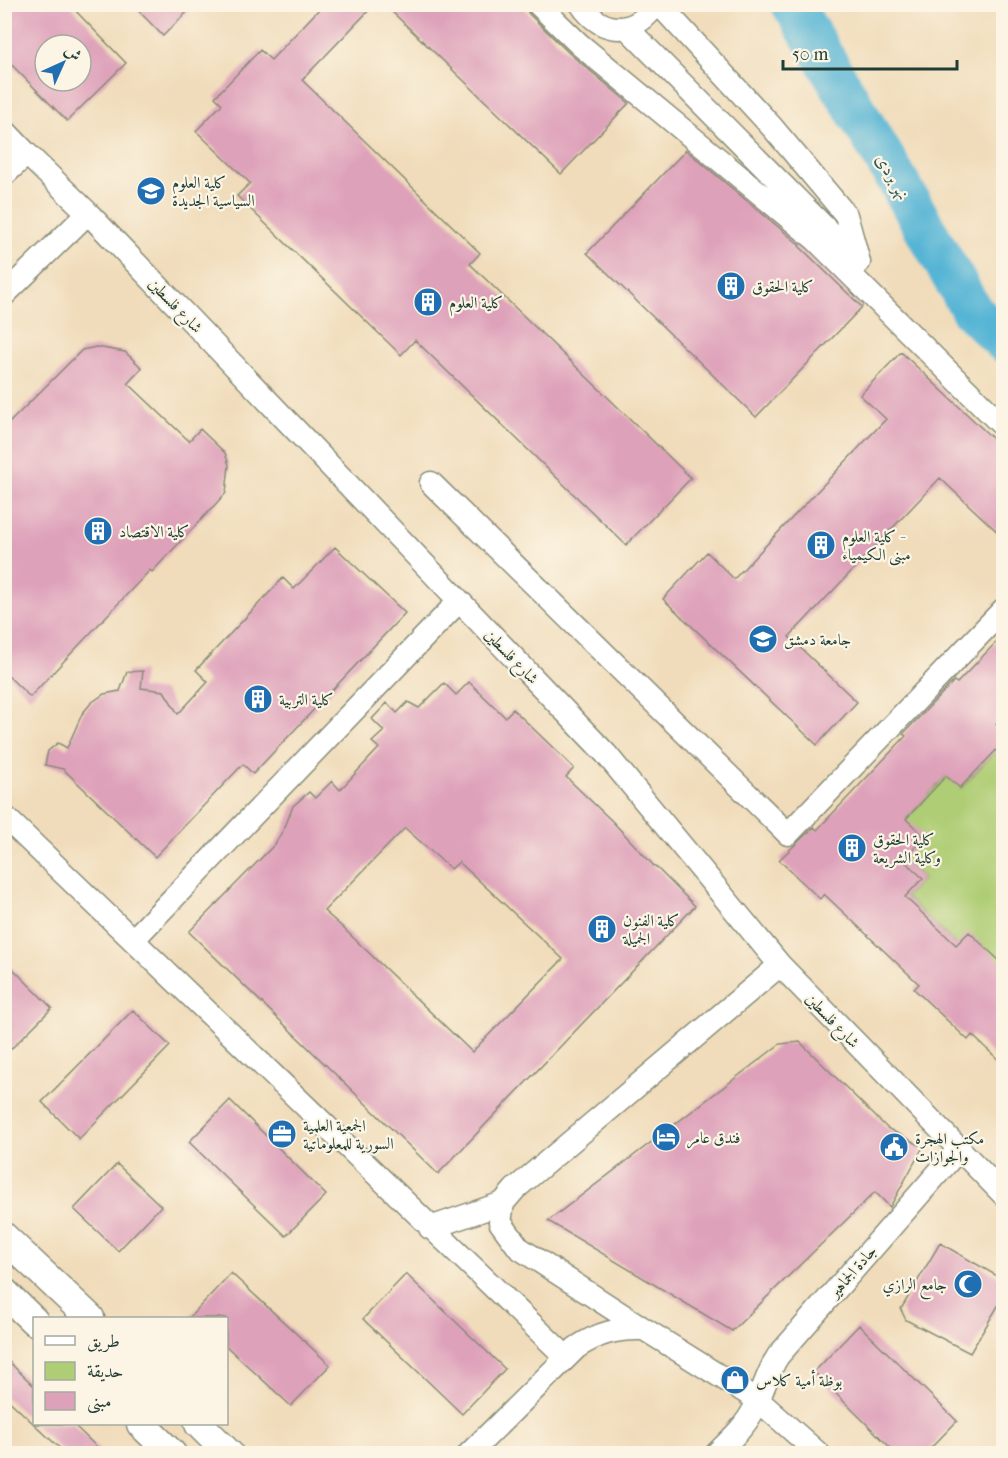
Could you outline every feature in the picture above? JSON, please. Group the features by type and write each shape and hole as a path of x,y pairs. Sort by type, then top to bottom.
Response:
{"main road":[{"path":"4,1237 89,1317"},
{"path":"4,1292 33,1320"},
{"path":"142,1425 172,1454"},
{"path":"200,1425 230,1454"}],"street":[{"path":"538,4 579,44 815,239 1004,427"},
{"path":"581,4 588,16 600,24 613,28 639,23 657,4 772,127 846,215 859,262 626,27"},
{"path":"579,44 600,24"},
{"name":"شارع فلسطين","path":"4,130 88,213 606,754 780,965 1004,1195"},
{"path":"4,175 27,154"},
{"path":"4,295 88,213"},
{"path":"430,483 788,834 1004,609"},
{"path":"133,940 459,601"},
{"path":"4,816 566,1358"},
{"path":"430,1228 503,1203 515,1189 780,965"},
{"name":"جادة الجماهير","path":"716,1454 747,1420 778,1356 959,1149"},
{"path":"503,1203 500,1222 519,1248 758,1400 819,1454"},
{"path":"469,1454 582,1344 601,1334 644,1329"}],"green space":[{"path":"1003,742 1003,965 956,945 905,897 923,878 903,860 906,819 946,776 961,788"}],"building":[{"path":"4,4 69,4 126,63 67,121 39,93 93,93 93,33 33,33 33,86 4,57"},
{"path":"132,4 195,4 163,36"},
{"name":"كلية العلوم","path":"324,4 375,4 302,80 480,253 470,264 691,478 626,545 415,340 401,355 237,196 250,183 196,131 222,104 215,97 260,50 271,60"},
{"path":"384,4 525,4 529,14 570,54 629,103 561,174"},
{"name":"كلية الحقوق","path":"686,150 800,245 862,307 756,417 587,253"},
{"name":"كلية الاقتصاد","path":"96,347 125,352 142,368 128,383 189,441 200,429 225,453 229,465 226,493 30,697 4,672 4,428 82,350"},
{"name":"كلية العلوم - مبنى الكيمياء","path":"901,352 1004,449 1004,538 940,478 789,637 857,702 817,745 663,599 707,552 734,579 886,419 860,395"},
{"name":"كلية التربية","path":"335,547 405,613 253,774 243,764 155,857 63,769 45,765 48,751 58,743 67,748 82,714 91,703 104,694 120,691 127,672 143,671 141,688 164,691 178,714 208,682 196,670 283,578 294,589"},
{"name":"كلية الحقوق وكلية الشريعة","path":"1004,634 1004,716 996,724 1004,731 1004,742 960,788 946,776 906,819 925,837 903,860 923,878 905,897 956,945 969,932 1004,965 1004,1065 972,1035 968,1040 914,989 919,984 824,894 820,899 779,860 814,827 817,830 906,736 903,734"},
{"name":"كلية الفنون الجميلة","path":"469,682 505,717 513,709 574,768 566,777 695,906 438,1174 189,932 275,844 293,806 309,792 315,798 332,781 340,790 379,748 372,742 384,731 372,719 387,703 397,713 408,702 419,708 444,683 456,695","holes":["405,828 451,869 459,862 563,959 472,1052 324,911"]},
{"path":"4,960 52,1008 4,1056"},
{"path":"133,1010 170,1046 79,1139 42,1102"},
{"path":"800,1042 887,1128 923,1147 890,1207 875,1192 732,1331 548,1221 780,1044"},
{"path":"230,1100 326,1195 286,1236 189,1142"},
{"path":"117,1164 161,1206 118,1251 74,1209"},
{"path":"940,1243 1004,1280 1004,1296 970,1353 906,1320 901,1309"},
{"path":"231,1273 330,1365 291,1406 228,1348 228,1317 190,1317"},
{"path":"406,1274 505,1369 462,1414 363,1319"},
{"path":"859,1325 957,1421 925,1454 897,1454 814,1372"},
{"path":"4,1357 33,1385 33,1423 4,1396"},
{"path":"35,1425 74,1425 104,1454 66,1454"}],"waterway":[{"name":"نهر بردى","path":"792,4 972,311 1004,342"}],"place":[{"name":"كلية العلوم السياسية الجديدة","path":"151,191"},
{"name":"كلية الحقوق","path":"731,286"},
{"name":"كلية العلوم","path":"428,302"},
{"name":"كلية الاقتصاد","path":"98,531"},
{"name":"كلية العلوم - مبنى الكيمياء","path":"821,545"},
{"name":"جامعة دمشق","path":"763,639"},
{"name":"كلية التربية","path":"258,699"},
{"name":"كلية الحقوق وكلية الشريعة","path":"852,848"},
{"name":"كلية الفنون الجميلة","path":"602,929"},
{"name":"الجمعية العلمية السورية للمعلوماتية","path":"282,1134"},
{"name":"فندق عامر","path":"666,1137"},
{"name":"مكتب الهجرة والجوازات","path":"894,1147"},
{"name":"جامع الرازي","path":"968,1284"},
{"name":"بوظة أمية كلاس","path":"735,1380"}]}
